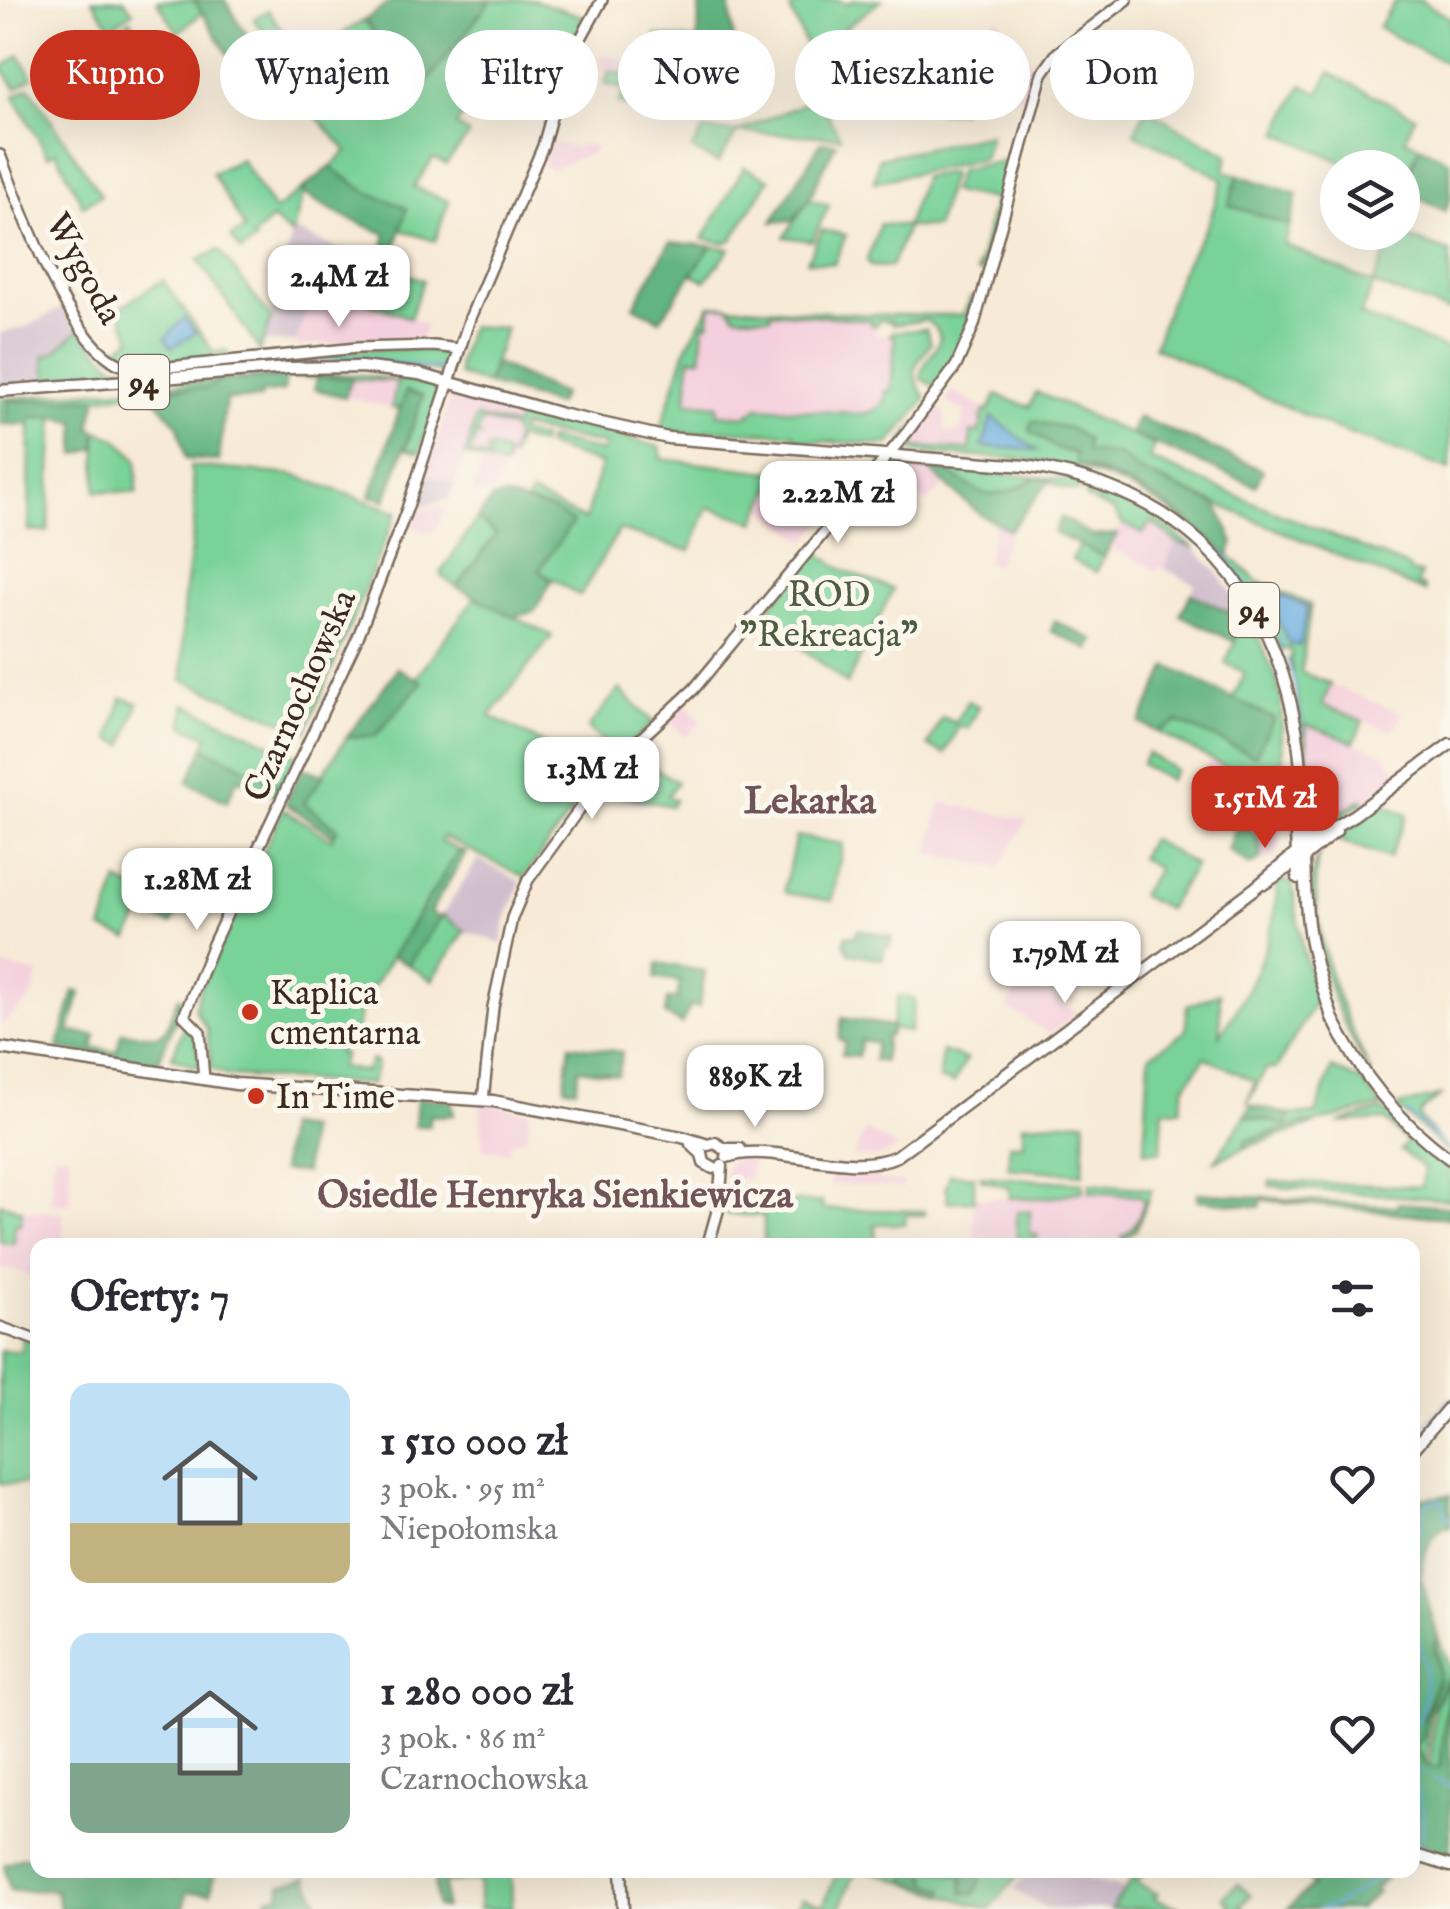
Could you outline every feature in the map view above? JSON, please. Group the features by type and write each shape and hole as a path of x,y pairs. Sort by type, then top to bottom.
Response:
{"main road":[{"name":"94","path":"0,391 318,366 378,368 448,381 654,436 1058,470 1126,492 1150,504 1208,548 1241,589 1274,648 1298,740 1300,854"},
{"name":"94","path":"1290,704 1308,953 1333,1020 1356,1063 1387,1103 1450,1159"},
{"path":"705,1149 704,1163 748,1150 775,1156 872,1163 886,1160 1300,854 1318,847 1354,815 1450,744"},
{"path":"1255,888 1275,878 1327,830 1354,815"},
{"path":"1302,820 1310,831 1327,830"},
{"path":"1275,878 1301,879 1318,847"},
{"path":"0,1048 204,1079 483,1100 668,1135 705,1149"},
{"path":"705,1149 715,1143 722,1160 710,1238"},
{"path":"1420,1442 1450,1406"},
{"path":"1420,1857 1450,1866"},
{"path":"621,1878 623,1909"}],"street":[{"path":"448,381 488,273 544,146 566,64 602,0"},
{"path":"483,1100 489,1027 507,940 519,900 535,867 609,768 694,689 934,398 965,351 1042,74 1058,52 1127,0"},
{"name":"Wygoda","path":"0,155 48,268 83,329 114,362 137,369 381,346 459,349"},
{"name":"Czarnochowska","path":"204,1079 200,1032 184,1016 204,964 358,637 408,509 448,381"},
{"path":"0,1327 30,1338"}],"shaded area":[{"path":"997,17 1007,30 978,30"},
{"path":"602,54 618,58 618,73 598,68"},
{"path":"1030,62 1037,71 1030,86"},
{"path":"551,142 576,148 578,144 595,146 594,152 551,169 542,165"},
{"path":"293,230 343,251 331,289 315,282 296,342 264,342"},
{"path":"315,282 426,324 420,342 295,346"},
{"path":"710,305 877,315 876,335 897,336 892,398 873,417 758,422 665,415 687,346"},
{"path":"63,307 79,330 54,354 44,357 47,379 0,382 0,333 29,326"},
{"path":"352,378 397,381 392,408 345,397"},
{"path":"953,391 985,410 978,434 971,433 970,450 916,447 908,440 937,406 945,412 945,432 960,429 966,412 946,402"},
{"path":"455,393 520,410 516,425 521,427 508,469 503,468 496,491 473,495 483,461 466,456 455,483 423,474"},
{"path":"789,460 853,465 864,472 806,542 762,507"},
{"path":"885,466 929,470 944,486 926,503"},
{"path":"423,474 455,483 449,499 417,506"},
{"path":"447,505 434,534 407,526 412,512"},
{"path":"995,522 1010,530 997,565 986,563"},
{"path":"1150,522 1176,542 1164,569 1159,567 1157,571 1110,547 1122,523 1143,533"},
{"path":"1176,542 1194,548 1250,618 1191,594 1195,584 1164,569"},
{"path":"1330,684 1403,714 1391,731 1322,705"},
{"path":"685,703 702,722 686,738 668,719"},
{"path":"1306,723 1383,753 1400,775 1364,802 1321,825 1312,821"},
{"path":"1210,760 1251,781 1264,798 1284,804 1281,846 1272,858 1261,859 1259,837 1212,804 1220,796 1197,783"},
{"path":"940,802 1027,820 1000,868 930,853"},
{"path":"478,859 521,882 506,918 502,944 465,931 442,915"},
{"path":"0,965 38,974 33,995 0,1026"},
{"path":"1024,980 1077,1013 1050,1034 1007,1008"},
{"path":"480,1102 530,1111 527,1137 510,1143 509,1152 483,1149"},
{"path":"865,1130 899,1148 877,1158 853,1157"},
{"path":"54,1153 69,1154 71,1203 51,1203"},
{"path":"752,1159 748,1179 739,1179 737,1187 726,1186 725,1170 731,1160"},
{"path":"831,1165 879,1169 879,1181 904,1182 904,1187 830,1185"},
{"path":"1082,1191 1140,1196 1144,1201 1129,1233 1119,1238 974,1238 974,1198 1048,1198"},
{"path":"0,1203 17,1209 63,1212 63,1238 30,1238 30,1277 0,1268"},
{"path":"1024,1878 1085,1878 1123,1889 1111,1909 1046,1909 1014,1890"}],"green space":[{"path":"92,0 124,0 133,12 111,27"},
{"path":"194,0 202,13 182,30 176,30 157,1"},
{"path":"194,0 225,0 244,30 220,30 220,41"},
{"path":"393,0 491,0 468,30 445,30 445,59 425,85 425,30 372,30 365,20"},
{"path":"491,0 534,0 585,17 578,30 467,30"},
{"path":"700,0 729,0 732,30 698,30"},
{"path":"806,0 839,0 846,4 882,0 842,30 799,30 790,9"},
{"path":"1396,0 1420,0 1450,18 1450,65 1378,28"},
{"path":"268,10 282,30 262,30 254,19"},
{"path":"131,20 137,30 116,30"},
{"path":"365,20 372,30 348,30"},
{"path":"19,55 30,79 16,88 2,68"},
{"path":"445,58 445,120 460,120 456,125 469,135 446,164 433,158 414,187 449,201 435,241 401,230 406,208 365,191 330,167 347,151 319,120 425,120 425,84"},
{"path":"609,71 618,73 618,87 605,84"},
{"path":"1330,73 1415,116 1405,139 1420,146 1418,150 1320,152 1278,133 1302,85 1319,93"},
{"path":"29,87 30,120 51,120 101,195 83,206 56,151 48,156 14,96"},
{"path":"795,107 795,120 831,120 840,137 737,132 765,120 775,120 775,116"},
{"path":"1140,120 1166,120 1228,155 1225,171 1238,175 1229,205 1290,226 1284,244 1373,284 1387,250 1420,250 1420,242 1450,252 1450,312 1374,284 1360,315 1450,350 1450,470 1333,428 1154,347 1180,273 1209,222 1223,179 1134,133"},
{"path":"704,130 737,132 718,163 692,149"},
{"path":"990,134 983,159 874,182 879,158"},
{"path":"821,142 836,143 809,199 793,220 772,222"},
{"path":"1420,146 1450,161 1450,198 1445,211 1420,198"},
{"path":"241,159 274,211 305,187 292,235 272,219 253,237 256,241 241,251 231,237 245,229 212,173"},
{"path":"1013,159 981,273 977,272 994,199 951,192 959,170"},
{"path":"330,167 365,191 407,208 395,249 383,245 386,234 342,216 303,193"},
{"path":"744,167 769,179 732,240 724,243 703,239"},
{"path":"949,172 936,227 907,227 891,267 870,266 867,260 880,224 906,226 923,177"},
{"path":"1238,175 1298,194 1290,226 1229,205"},
{"path":"809,199 829,205 812,241 784,237"},
{"path":"822,230 846,235 834,264 807,261"},
{"path":"670,242 711,246 660,320 634,306"},
{"path":"711,246 730,249 705,281 692,274"},
{"path":"219,250 271,318 260,351 198,260"},
{"path":"343,251 423,280 410,318 331,289"},
{"path":"163,280 214,353 225,350 231,357 145,366 110,354 132,338 118,309"},
{"path":"971,297 975,297 956,357 934,386 922,379 921,373 937,346 939,333 925,320 892,325 891,321 878,320 877,325 871,325 871,320 771,312 770,317 736,315 728,306 877,315 963,315"},
{"path":"710,305 727,306 710,306 701,358 690,358 687,402 718,405 718,414 747,416 758,407 863,414 873,411 884,403 886,391 891,391 895,337 890,335 926,329 931,343 915,370 926,399 888,445 795,440 795,434 660,431 687,346"},
{"path":"470,326 506,328 487,384 459,375 458,364"},
{"path":"79,330 113,365 142,373 373,349 446,350 451,360 447,369 440,372 371,361 325,360 143,377 141,373 47,379 44,356 54,353"},
{"path":"494,363 562,394 557,405 487,384"},
{"path":"299,373 361,375 436,386 439,393 419,453 406,449 422,396 406,391 400,409 392,408 397,381 285,377 221,381 205,388 149,386"},
{"path":"285,377 284,391 261,394 260,399 226,399 219,461 186,459 178,426 150,388 205,388 221,381"},
{"path":"318,377 352,378 345,397 314,389"},
{"path":"143,387 144,391 97,398 7,402 7,424 0,424 0,399"},
{"path":"406,391 423,396 386,500 370,496"},
{"path":"1036,392 1154,445 1149,459 1408,567 1412,573 1421,573 1417,584 1425,592 1141,472 1118,455 1057,449 1075,453 1077,464 1155,497 1209,537 1257,581 1311,605 1301,672 1330,684 1323,705 1363,721 1354,742 1306,724 1312,821 1321,824 1362,799 1364,802 1325,825 1313,825 1310,821 1302,722 1289,648 1281,651 1236,575 1178,517 1106,478 1064,466 904,448 904,440 916,424 919,426 908,440 916,447 970,450 971,432 978,433 985,410 988,412 996,395 1030,407"},
{"path":"97,398 90,427 97,431 96,448 76,455 76,422 31,417 30,425 7,424 7,401"},
{"path":"520,410 660,447 662,459 779,473 755,522 708,507 690,551 619,530 580,596 538,570 550,509 527,502 531,494 585,520 601,464 545,446 549,439 603,452 606,445 521,427 519,433 542,439 540,445 517,438 510,459 513,429 483,421 477,432 481,436 476,435 470,454 489,458 487,450 492,448 507,454 504,467 465,455 476,417 515,426"},
{"path":"30,417 54,417 48,532 29,531"},
{"path":"1138,417 1263,470 1256,486 1130,434"},
{"path":"1032,421 1069,428 1087,440 1086,451 1118,455 1141,472 1217,505 1234,543 1228,556 1158,500 1076,464 1075,453 1057,449 1030,431"},
{"path":"97,431 117,439 137,459 137,493 96,491"},
{"path":"890,463 1036,477 1015,491 983,496 940,471 885,466"},
{"path":"190,466 294,475 397,512 306,731 183,680 183,610 194,519"},
{"path":"929,470 958,478 986,494 1015,489 1036,477 1050,480 1010,530 981,515"},
{"path":"1036,477 1077,481 1079,491 1068,490"},
{"path":"1091,486 1136,503 1194,548 1176,542 1151,522 1143,534 1122,523 1114,511 1086,498 1085,491"},
{"path":"504,497 550,509 573,522 539,570 552,581 534,612 513,617 457,587 496,534 477,519 492,499"},
{"path":"1061,517 1093,536 1117,534 1104,557 1054,533"},
{"path":"477,519 497,533 457,587 442,577 442,571"},
{"path":"1079,545 1104,557 1096,572 1072,560"},
{"name":"ROD \"Rekreacja\"","path":"814,550 844,571 893,589 847,684 763,616"},
{"path":"1191,594 1232,613 1235,642 1180,615"},
{"path":"475,597 552,636 490,716 585,765 582,770 595,779 524,877 443,837 441,842 459,850 362,1004 355,1037 342,1033 338,1053 344,1054 340,1067 366,1072 371,1060 377,1062 372,1084 228,1076 211,1068 207,1029 194,1009 283,809 331,839 337,828 304,803 347,737 375,736 422,682 416,678"},
{"path":"1232,613 1250,618 1276,678 1281,700 1284,804 1264,798 1247,786 1251,780 1158,732 1178,721 1255,755 1274,719 1232,700 1245,673 1225,663 1235,642"},
{"path":"1054,621 1094,640 1090,650 1051,631"},
{"path":"1168,666 1274,719 1255,756 1178,722 1158,732 1140,723"},
{"path":"398,668 422,682 375,736 347,737"},
{"path":"619,689 653,722 622,752 615,753 588,728"},
{"path":"122,698 138,703 124,745 110,738"},
{"path":"968,701 979,707 968,728 959,726 945,754 928,746 942,717 955,723"},
{"path":"185,704 297,756 282,786 204,747 208,737 183,725"},
{"path":"204,747 282,786 278,797 238,778 227,802 188,782"},
{"path":"1147,753 1175,770 1169,780 1141,764"},
{"path":"634,755 677,782 667,796 675,800 671,806 600,791"},
{"path":"302,768 324,775 304,803 338,829 333,835 285,803"},
{"path":"1382,803 1407,815 1389,858 1335,839"},
{"path":"1239,820 1259,837 1261,859 1250,865 1228,850"},
{"path":"796,836 843,844 832,901 784,890"},
{"path":"1150,839 1195,865 1167,909 1140,895 1158,869 1140,858"},
{"path":"459,850 466,853 430,912 440,919 408,965 392,956"},
{"path":"1319,854 1316,893 1324,953 1372,1075 1340,1015 1325,974 1311,886"},
{"path":"174,871 193,880 171,924 153,916"},
{"path":"118,881 149,895 129,939 102,929"},
{"path":"1277,882 1292,883 1303,951 1317,999 1276,1069 1266,1069 1247,1104 1255,1082 1205,1057 1184,1088 1180,1110 1163,1109 1161,1151 1144,1151 1149,1056 1186,1031 1187,1006 1220,993 1220,1035 1260,963 1272,923"},
{"path":"442,915 465,931 432,980 408,965"},
{"path":"858,929 892,937 883,959 849,953 844,943 846,935 855,936"},
{"path":"1046,941 1080,960 1072,974 1039,954"},
{"path":"658,963 705,971 699,1007 691,1006 681,1024 665,1015 667,999 677,999 680,982 655,978"},
{"path":"74,991 81,993 69,1032 96,1035 93,1047 116,1052 122,1032 158,1036 166,1029 178,997 184,999 158,1063 58,1049"},
{"path":"898,996 915,999 910,1032 891,1029"},
{"path":"842,1018 892,1026 890,1036 886,1036 883,1062 873,1060 876,1043 861,1040 858,1057 842,1055"},
{"path":"186,1022 194,1029 200,1068 172,1057"},
{"path":"570,1045 622,1052 618,1075 579,1069 576,1089 564,1087"},
{"path":"942,1051 966,1059 954,1083 939,1079"},
{"path":"1332,1068 1362,1082 1382,1106 1246,1140 1244,1148 1215,1161 1245,1116 1286,1125 1290,1115 1316,1114"},
{"path":"1442,1095 1419,1117 1450,1153 1399,1109"},
{"path":"417,1098 452,1100 454,1115 430,1116 429,1126 415,1126"},
{"path":"1251,1105 1290,1115 1287,1125 1245,1116"},
{"path":"1381,1110 1389,1113 1413,1140 1450,1165 1450,1200 1269,1186 1270,1181 1422,1187 1424,1168 1400,1150 1407,1142 1385,1120 1338,1123"},
{"path":"1085,1120 1083,1174 1009,1168 1009,1144 1023,1144 1023,1124"},
{"path":"1304,1123 1315,1124 1244,1148 1246,1140"},
{"path":"286,1126 308,1129 305,1173 281,1171"},
{"path":"950,1174 974,1176 974,1201 947,1202 945,1190"},
{"path":"980,1176 1083,1183 1083,1191 1048,1198 1010,1198 1009,1187 982,1180"},
{"path":"1090,1183 1152,1189 1136,1230 1126,1238 1122,1236 1131,1230 1144,1202 1140,1196 1090,1192"},
{"path":"726,1186 737,1187 739,1202 822,1202 822,1209 924,1211 924,1215 906,1215 905,1224 875,1224 876,1238 764,1238 764,1216 726,1214"},
{"path":"1198,1193 1450,1207 1450,1218 1262,1200 1260,1207 1197,1200"},
{"path":"0,1203 22,1210 21,1224 15,1224 14,1243 0,1242"},
{"path":"1017,1211 1030,1211 1030,1234 1037,1234 1037,1238 1017,1238"},
{"path":"22,1337 30,1341 28,1484 0,1483 0,1351 21,1351"},
{"path":"1450,1495 1450,1527 1443,1527 1433,1537 1421,1578 1437,1634 1434,1647 1439,1677 1424,1717 1425,1735 1420,1741 1420,1512 1420,1497"},
{"path":"1437,1634 1450,1671 1431,1710 1426,1764 1420,1755 1420,1741 1425,1735 1426,1717 1438,1681"},
{"path":"1450,1677 1440,1767 1435,1769 1430,1767 1435,1706"},
{"path":"1450,1685 1450,1855 1420,1846 1420,1755 1426,1764 1440,1767"},
{"path":"30,1857 30,1878 214,1878 211,1893 187,1892 184,1909 60,1909 56,1890 10,1891 4,1865"},
{"path":"307,1878 318,1901 311,1904 311,1909 268,1909 267,1898 281,1895 280,1885"},
{"path":"434,1878 478,1878 444,1883 445,1908 437,1907"},
{"path":"479,1878 511,1878 512,1909 479,1909"},
{"path":"835,1878 853,1878 840,1909 796,1909 802,1898 823,1906"},
{"path":"891,1878 1016,1878 989,1909"},
{"path":"907,1878 927,1878 929,1884 945,1889 943,1894 905,1882"},
{"path":"963,1878 981,1878 975,1894 962,1892"},
{"path":"1133,1878 1140,1878 1136,1883 1158,1894 1154,1899 1184,1909 1111,1909"},
{"path":"1306,1878 1386,1878 1375,1888 1378,1892 1359,1909 1287,1909 1313,1885"},
{"path":"1238,1884 1251,1895 1241,1904 1245,1909 1227,1909 1230,1905 1223,1897"}],"water":[{"path":"184,318 196,333 171,348 165,338"},
{"path":"992,417 1037,450 982,447"},
{"path":"1262,587 1308,607 1300,646 1289,644"}],"waterway":[{"path":"255,363 361,358 439,369 449,361 442,351"},
{"path":"151,374 173,371"},
{"path":"0,384 48,382"},
{"path":"1223,553 1262,604 1284,648"},
{"path":"1287,659 1302,735"},
{"path":"1308,808 1310,824 1319,827"},
{"path":"1408,1113 1450,1151"},
{"path":"1445,1165 1450,1168"},
{"path":"1420,1433 1450,1399"},
{"path":"1443,1421 1450,1415"},
{"path":"1420,1450 1425,1443"},
{"path":"1420,1530 1425,1505 1441,1499 1446,1517 1450,1518"},
{"path":"1420,1648 1426,1681 1420,1714"},
{"path":"1420,1772 1424,1774"},
{"path":"1433,1778 1450,1786"},
{"path":"1420,1803 1421,1849"},
{"path":"1319,1909 1344,1900 1375,1878"}],"place":[{"name":"Kaplica cmentarna","path":"250,1012"},
{"name":"In Time","path":"256,1096"}],"district":[{"name":"Lekarka","path":"810,800"},
{"name":"Osiedle Henryka Sienkiewicza","path":"555,1194"}]}
